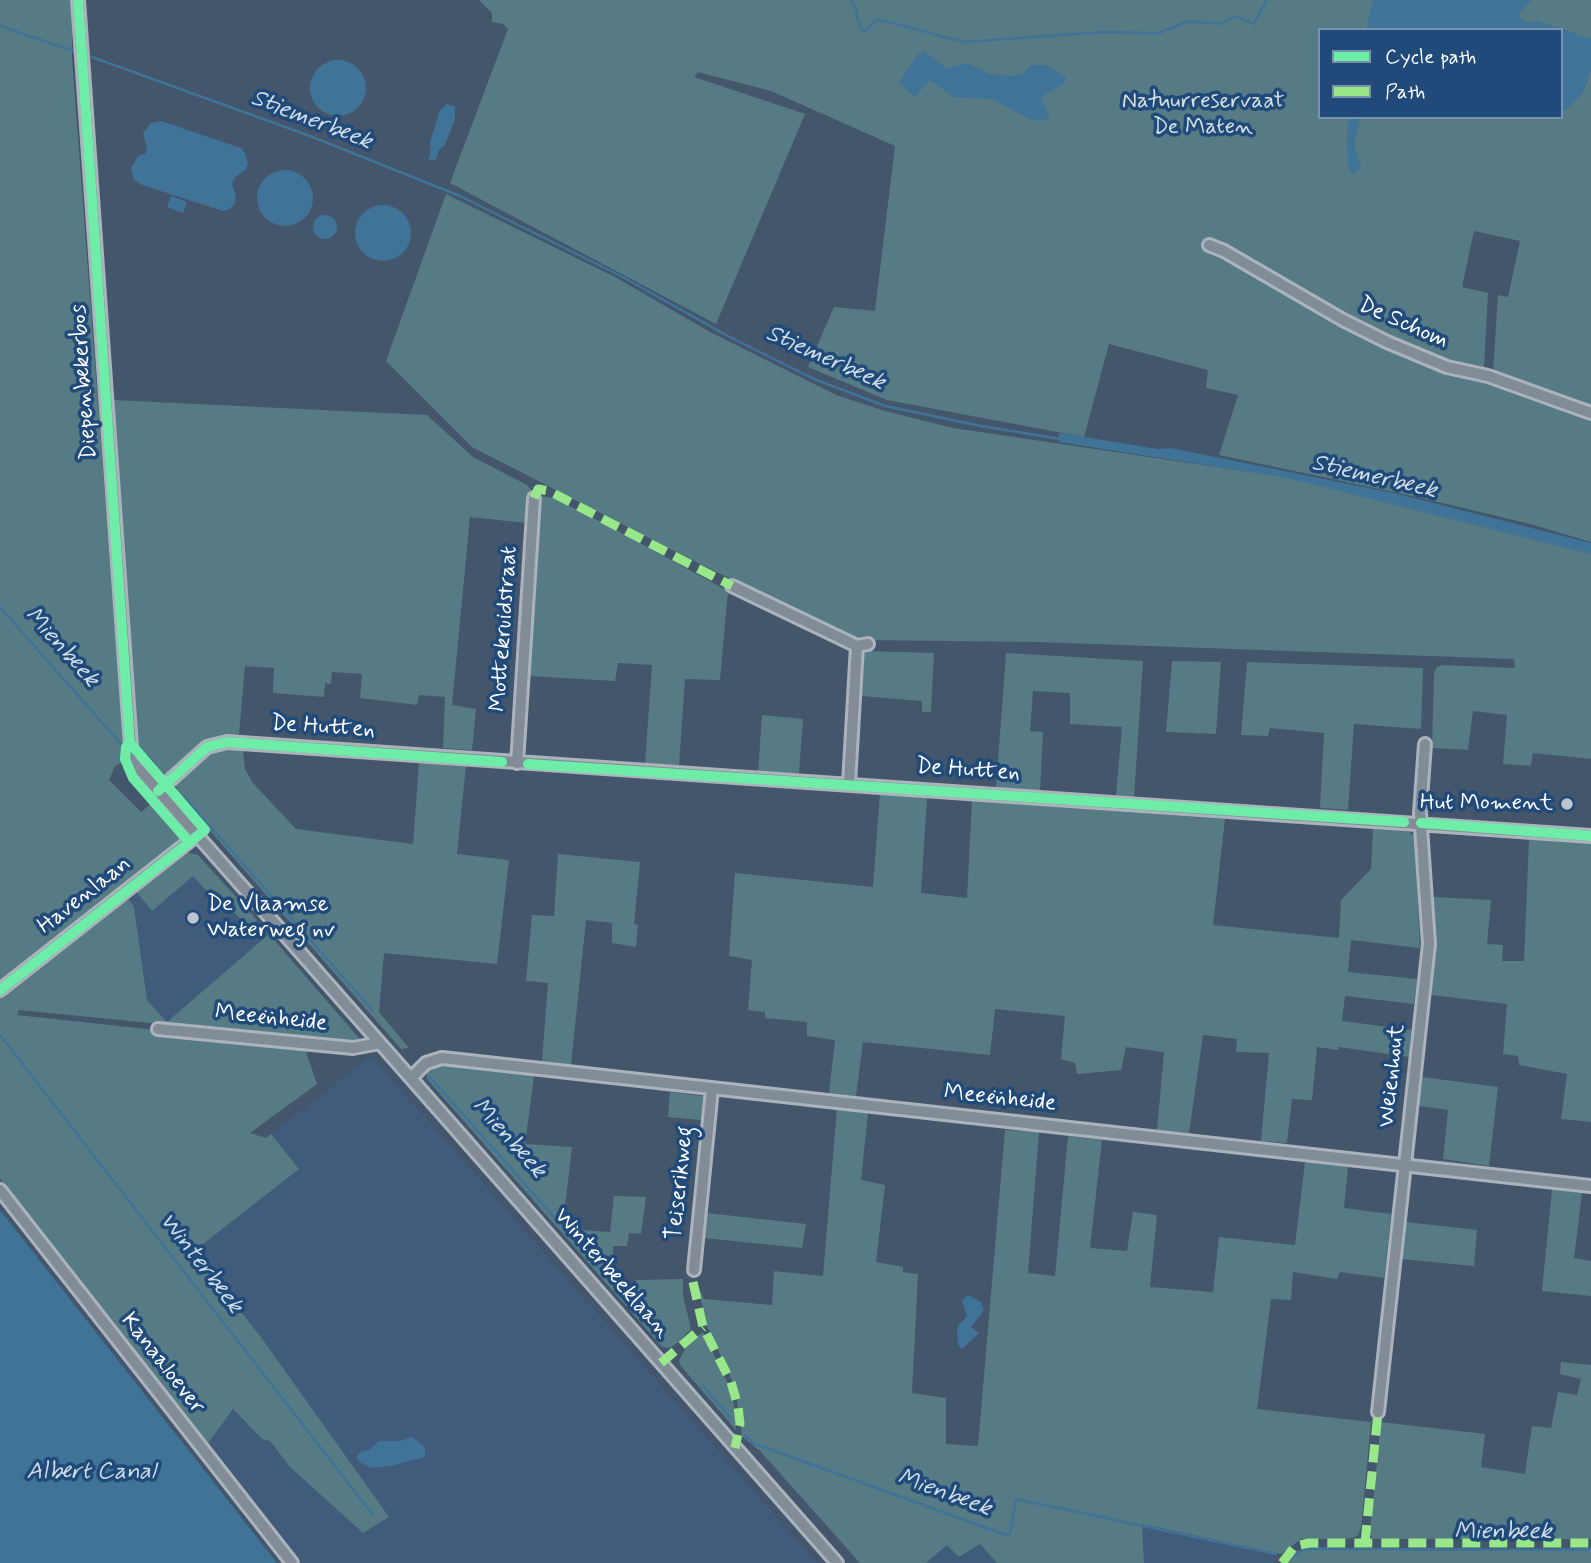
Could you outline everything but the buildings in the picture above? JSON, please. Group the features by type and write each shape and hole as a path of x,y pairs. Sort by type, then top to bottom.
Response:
{"street":[{"name":"Diepenbekerbos","path":"78,0 132,761"},
{"name":"De Schom","path":"1209,245 1387,342 1447,367 1488,376 1591,413"},
{"name":"Mottekruidstraat","path":"517,763 534,498"},
{"path":"733,586 862,645 849,784"},
{"name":"De Hutten","path":"158,791 207,747 227,742 1591,835"},
{"name":"Weienhout","path":"1378,1412 1429,944 1421,823 1425,744"},
{"name":"Winterbeeklaan","path":"132,761 837,1563"},
{"name":"Havenlaan","path":"0,990 196,836"},
{"name":"Meeënheide","path":"158,1029 353,1048 380,1043"},
{"name":"Meeënheide","path":"411,1077 426,1063 442,1058 1591,1186"},
{"name":"Teiserikweg","path":"694,1270 712,1088"},
{"name":"Kanaaloever","path":"0,1190 292,1563"}],"shaded area":[{"path":"185,852 198,855 269,934 168,1023 147,1000 134,907 127,897"},
{"path":"371,1056 817,1563 298,1563 206,1446 233,1409 262,1439 269,1441 290,1467 362,1533 193,1251 298,1169 271,1134"},
{"path":"1141,1526 1276,1556 1274,1563 1144,1563"},
{"path":"980,1544 997,1563 926,1563 947,1545"}],"green space":[{"path":"0,0 72,0 72,58 125,761 115,766 109,780 141,812 152,803 179,835 179,840 0,980"},
{"name":"Natuurreservaat De Maten","path":"479,0 1591,0 1591,408 1493,372 1498,295 1508,297 1520,241 1474,231 1462,287 1488,293 1484,368 1470,366 1469,377 1527,393 1591,418 1591,542 1530,524 1417,497 1219,455 1238,395 1206,388 1208,370 1109,344 1084,437 887,400 808,367 834,307 875,311 895,146 771,91 698,72 694,77 805,114 716,324 450,183 508,29 503,24 492,22 492,13"},
{"path":"446,194 615,277 710,332 836,395 885,411 953,428 1291,478 1591,553 1591,759 1533,753 1531,766 1503,764 1507,715 1473,711 1468,750 1432,748 1434,673 1437,667 1515,668 1514,659 1037,642 857,640 698,563 472,447 386,361"},
{"path":"113,400 427,415 473,457 527,485 531,490 526,523 470,517 452,705 476,709 472,750 443,748 445,697 419,695 417,705 360,698 362,674 332,672 331,684 325,683 324,697 273,693 274,668 245,666 239,734 209,740 169,774 160,773 134,745"},
{"path":"541,496 553,498 603,523 728,591 720,680 685,679 679,765 645,764 652,665 618,663 615,681 528,676"},
{"path":"864,651 934,653 931,712 922,712 922,701 862,696"},
{"path":"1006,653 1143,661 1134,798 1116,796 1122,727 1070,724 1070,693 1033,691 1030,731 1043,732 1040,792 996,788"},
{"path":"1172,661 1221,662 1216,734 1166,732"},
{"path":"1247,662 1423,668 1421,729 1354,724 1348,810 1320,808 1324,733 1270,728 1268,736 1241,735"},
{"path":"762,715 803,719 799,773 758,772"},
{"path":"226,746 243,750 245,769 253,783 296,829 413,844 419,763 466,765 457,854 509,860 497,964 384,953 379,1012 409,1048 401,1049 177,793 176,784 187,772 216,748"},
{"path":"880,792 927,798 921,893 967,898 972,801 1225,819 1213,925 1339,938 1341,900 1371,869 1373,829 1409,832 1415,836 1420,948 1351,940 1348,972 1417,979 1414,1004 1345,996 1342,1021 1411,1030 1409,1057 1339,1047 1338,1050 1317,1047 1312,1100 1292,1099 1287,1143 1261,1141 1269,1053 1236,1052 1237,1039 1203,1035 1189,1133 1157,1130 1164,1052 1126,1047 1121,1070 1077,1074 1075,1063 1061,1059 1065,1016 995,1009 990,1055 863,1042 856,1096 829,1093 835,1040 807,1036 807,1022 765,1018 765,1012 748,1010 752,960 729,956 735,873 873,887"},
{"path":"1529,839 1591,843 1591,1122 1561,1119 1567,1074 1519,1065 1518,1056 1503,1054 1507,1004 1431,995 1435,953 1433,897 1491,900 1487,944 1503,945 1502,961 1524,961"},
{"path":"185,852 198,855 257,920 248,928 230,908 226,912 193,876 152,911 135,890"},
{"path":"558,854 640,862 634,924 638,925 636,947 612,943 612,923 586,920 571,1065 542,1061 548,983 526,981 532,915 554,916"},
{"path":"127,897 134,907 147,1000 167,1022 269,934 364,1044 19,1010 17,1015 304,1046 317,1084 250,1133 266,1138 271,1134 299,1169 194,1251 263,1340 389,1517 363,1533 290,1467 270,1441 262,1439 233,1409 206,1446 0,1179 0,997"},
{"path":"437,1063 534,1076 525,1144 572,1147 563,1224 567,1229 610,1232 614,1196 646,1197 641,1234 629,1233 627,1246 613,1246 615,1284 636,1284 636,1280 683,1279 683,1295 691,1329 677,1343 670,1348 662,1347 427,1079 427,1070"},
{"path":"1422,1077 1498,1087 1489,1166 1443,1159 1448,1110 1419,1106"},
{"path":"670,1092 703,1096 701,1120 668,1117"},
{"path":"837,1108 868,1113 861,1180 885,1185 876,1262 903,1267 903,1272 918,1274 912,1393 946,1398 946,1444 978,1446 1005,1130 1039,1132 1028,1273 1055,1276 1068,1136 1102,1140 1090,1248 1127,1251 1133,1212 1157,1215 1150,1287 1213,1292 1219,1237 1295,1245 1305,1162 1348,1167 1344,1208 1391,1214 1384,1278 1340,1272 1337,1279 1293,1272 1291,1300 1271,1299 1257,1409 1371,1422 1361,1528 1358,1535 1342,1539 1301,1539 1281,1554 1142,1524 1144,1563 997,1563 980,1544 959,1557 947,1545 926,1563 860,1563 760,1451 742,1436 735,1387 707,1326 697,1283 704,1299 772,1305 774,1271 823,1276"},
{"path":"1552,1189 1582,1193 1574,1258 1591,1261 1591,1296 1542,1291"},
{"path":"707,1213 806,1224 802,1248 704,1238"},
{"path":"1406,1222 1477,1230 1474,1266 1401,1259"},
{"path":"703,1332 729,1386 736,1430 680,1365 679,1361 688,1343"},
{"path":"1561,1362 1591,1365 1591,1539 1373,1539 1370,1533 1381,1422 1485,1434 1481,1467 1525,1474 1532,1426 1551,1428 1558,1392 1577,1395 1581,1379 1560,1374"},
{"path":"1309,1547 1445,1551 1591,1548 1591,1563 1288,1563 1293,1553"}],"water":[{"path":"1373,0 1531,0 1518,15 1525,23 1539,21 1559,28 1366,28"},
{"path":"1563,29 1591,39 1591,69 1583,92 1567,110 1563,111"},
{"path":"924,51 946,68 967,63 990,74 1014,76 1024,73 1031,65 1045,65 1066,77 1065,83 1041,97 1050,119 1031,120 992,99 953,97 930,80 915,97 899,83 918,54"},
{"path":"332,60 344,60 358,68 366,82 364,99 358,108 344,116 332,116 315,104 310,94 310,82 322,65"},
{"path":"447,104 455,107 455,119 445,145 439,150 435,161 428,159 430,142 440,110"},
{"path":"1349,119 1360,119 1354,146 1361,167 1352,175 1348,165"},
{"path":"161,121 241,148 245,153 248,163 246,169 234,178 232,184 236,196 234,205 228,210 223,211 134,180 131,168 138,156 146,153 147,148 143,133 151,123"},
{"path":"279,170 291,170 301,174 309,182 313,198 309,214 301,222 291,226 279,226 269,222 261,214 257,204 257,192 261,182 269,174"},
{"path":"171,196 187,202 183,213 167,207"},
{"path":"377,205 389,205 399,209 407,217 411,233 407,249 399,257 389,261 377,261 367,257 359,249 355,239 355,227 359,217 367,209"},
{"path":"325,215 334,218 337,227 334,236 325,239 316,236 313,227 316,218"},
{"path":"1059,433 1158,449 1171,448 1398,494 1591,543 1591,554 1288,478 1059,442"},
{"name":"Albert Canal","path":"0,1210 277,1563 0,1563"},
{"path":"968,1295 981,1302 984,1310 971,1327 979,1333 962,1349 958,1345 957,1330 967,1316 962,1301"},
{"path":"412,1437 425,1447 425,1457 371,1468 358,1461 360,1452 369,1450 379,1441 400,1441"}],"waterway":[{"path":"851,0 859,26 865,32 877,19 964,42 1103,32 1159,33 1188,21 1220,24 1236,16 1254,24 1267,0"},
{"name":"Stiemerbeek","path":"0,26 74,51"},
{"name":"Stiemerbeek","path":"92,57 310,136 460,196 619,275 726,335 814,379 885,406 1060,439"},
{"name":"Mienbeek","path":"0,607 120,743 124,744"},
{"name":"Mienbeek","path":"143,751 155,764"},
{"name":"Mienbeek","path":"184,797 373,1011"},
{"name":"Winterbeek","path":"0,1035 373,1515"},
{"name":"Mienbeek","path":"430,1077 561,1225"},
{"name":"Mienbeek","path":"566,1230 662,1340"},
{"name":"Mienbeek","path":"703,1386 731,1418"},
{"name":"Mienbeek","path":"745,1435 753,1443 1006,1535 1010,1533 1016,1499 1276,1554"},
{"name":"Mienbeek","path":"1291,1557 1305,1549 1591,1550"}],"marked path":[{"path":"534,498 538,489 549,491 732,586"},
{"path":"693,1282 703,1327 731,1382 738,1406 740,1424 735,1448"},
{"path":"661,1363 703,1327"},
{"path":"1365,1543 1378,1412"},
{"path":"1282,1563 1295,1546 1309,1543 1591,1543"}],"cycle path":[{"path":"0,990 205,830 130,743 78,0"},
{"path":"158,791 207,747 227,742 502,762"},
{"path":"130,743 126,747 125,759 133,778 189,842"},
{"path":"528,764 1404,822"},
{"path":"1421,823 1591,836"}],"place":[{"name":"Hut Moment","path":"1567,804"},
{"name":"De Vlaamse Waterweg nv","path":"193,918"}]}
